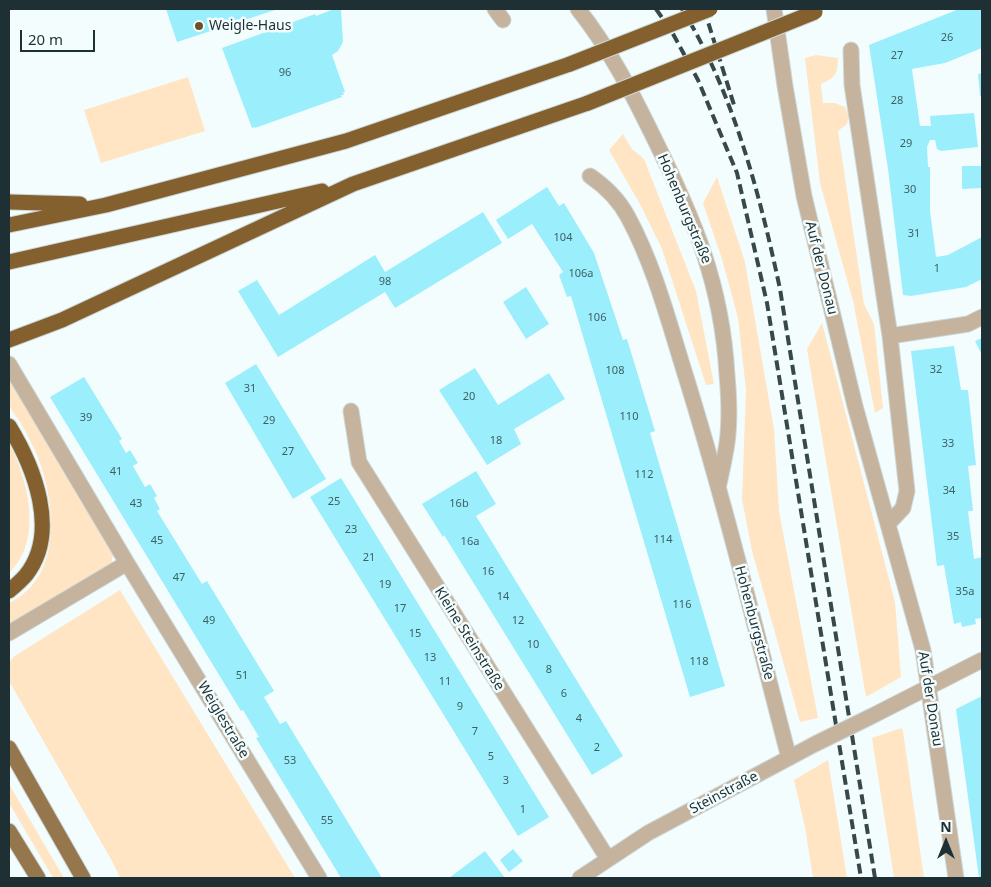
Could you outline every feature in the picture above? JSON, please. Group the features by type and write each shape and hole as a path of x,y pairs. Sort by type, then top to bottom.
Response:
{"highway":[{"path":"9,202 82,207 106,205 346,141 570,64 710,9"},
{"path":"9,340 62,320 353,184 588,102 820,10"},
{"path":"9,262 353,184"},
{"path":"9,225 82,207"},
{"path":"9,426 30,471 40,505 42,521 42,538 34,562 26,575 9,590"}],"main road":[{"path":"9,748 83,878"},
{"path":"9,831 38,878"}],"street":[{"name":"Hohenburgstraße","path":"578,9 618,67 637,104 678,186 710,268 726,345 728,387 727,443 719,488"},
{"name":"Auf der Donau","path":"774,9 804,196 855,406 889,523 922,650 956,878"},
{"path":"851,50 852,85 890,336 907,492 903,508 889,523"},
{"name":"Hohenburgstraße","path":"590,176 603,184 628,216 650,264 719,488 789,758"},
{"path":"890,336 968,324 982,317"},
{"name":"Weiglestraße","path":"9,364 127,563 319,878"},
{"name":"Kleine Steinstraße","path":"351,411 359,462 608,859"},
{"path":"9,634 127,563"},
{"name":"Steinstraße","path":"580,878 648,833 815,744 982,660"}],"shaded area":[{"path":"816,55 838,58 835,75 821,84 823,103 835,103 845,107 849,116 847,124 838,131 864,304 874,324 883,408 875,413 853,301 820,183 805,58"},
{"path":"188,77 205,131 101,163 84,110"},
{"path":"623,134 632,149 644,159 696,291 714,384 706,385 662,249 641,206 609,150"},
{"path":"717,177 745,262 774,429 779,511 818,718 800,722 752,551 742,499 746,390 738,318 722,259 703,203"},
{"path":"822,323 895,602 901,677 866,697 807,349"},
{"path":"9,376 112,548 113,554 111,566 9,628 9,603 27,591 39,575 47,557 51,536 51,514 43,472 36,453 9,403"},
{"path":"9,443 22,474 27,492 29,527 26,544 20,559 9,573"},
{"path":"120,590 295,878 120,878 9,681 9,664 13,657"},
{"path":"901,728 903,731 924,878 894,878 872,738"},
{"path":"828,760 847,878 813,878 805,827 794,780"},
{"path":"9,784 64,878 53,878 9,803"}],"building":[{"name":"Weigle-Haus","path":"166,9 278,9 177,42"},
{"name":"Weigle-Haus","path":"334,9 341,9 343,42 338,51 332,55 345,92 343,92 344,95 252,128 222,48 315,14 316,16"},
{"path":"959,9 982,9 982,48 945,63 912,69 920,126 931,126 930,116 974,113 978,147 941,151 937,149 935,140 930,140 927,147 928,167 930,167 930,211 936,257 948,255 982,237 982,279 966,287 911,296 903,295 888,169 869,45"},
{"path":"982,73 982,96 980,96 978,74"},
{"path":"962,166 982,166 982,188 962,189"},
{"path":"547,187 559,206 564,203 594,253 623,340 627,339 655,431 650,433 725,686 690,697 571,296 567,297 559,275 563,272 532,224 508,239 496,220"},
{"path":"483,212 502,243 395,308 385,292 278,357 238,291 257,280 279,315 375,255 385,272"},
{"path":"526,287 549,324 526,339 503,302"},
{"path":"982,338 982,355 975,341"},
{"path":"954,346 961,390 968,390 976,465 968,466 973,511 968,511 974,559 982,557 982,618 975,619 976,624 962,627 961,622 954,624 944,565 937,566 911,351"},
{"path":"256,364 326,479 293,499 225,383"},
{"path":"475,368 498,405 549,373 565,399 514,429 521,444 487,465 439,390"},
{"path":"84,377 122,439 119,441 126,453 130,450 138,463 133,466 145,487 150,484 157,496 154,498 160,509 157,511 202,584 207,581 274,691 264,697 280,724 286,721 382,878 341,878 256,738 259,737 243,710 241,711 50,397"},
{"path":"476,471 496,504 476,516 623,756 592,775 444,535 443,537 422,504"},
{"path":"341,478 549,817 518,836 310,497"},
{"path":"982,696 982,878 979,878 956,709"},
{"path":"513,849 523,861 509,872 500,860"},
{"path":"485,851 505,878 449,878"}],"railway":[{"path":"656,9 672,32 698,80 737,173 767,303 861,878"},
{"path":"682,9 716,74 743,144 754,181 780,289 875,878"},
{"path":"704,9 734,105"}],"place":[{"name":"Weigle-Haus","path":"199,26"}]}
